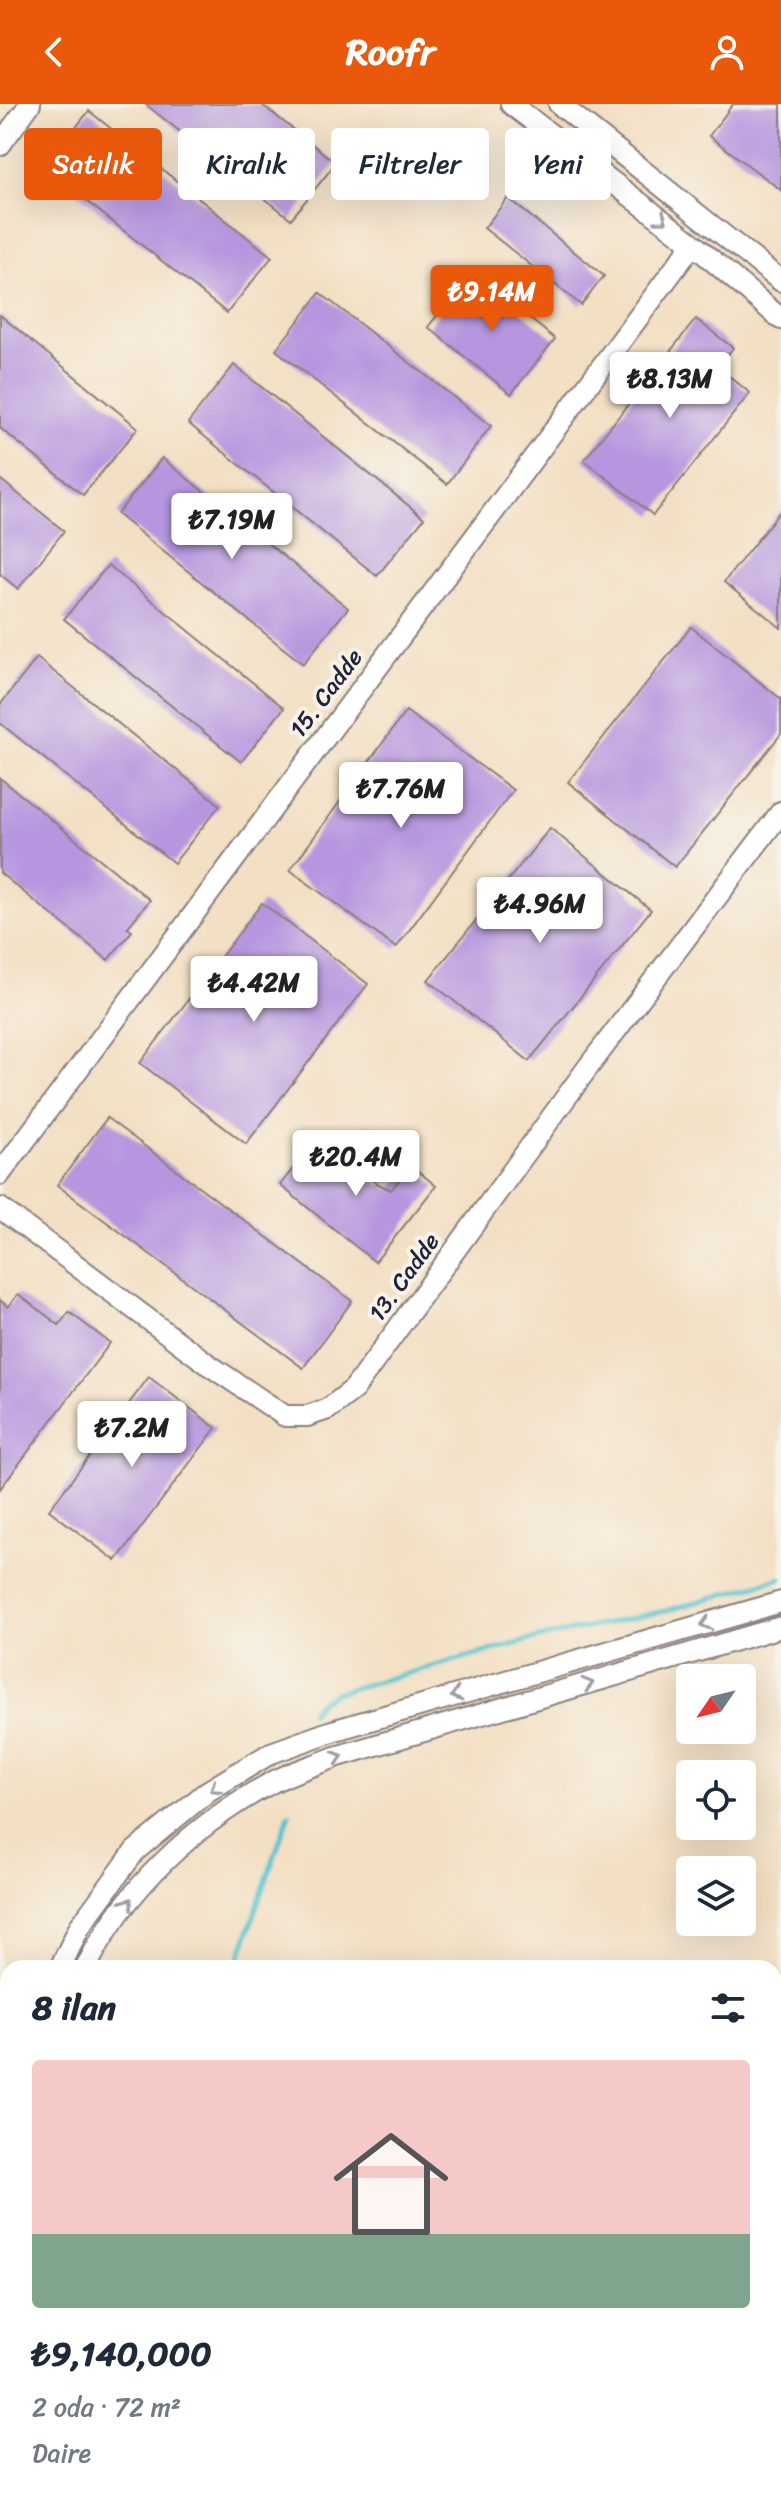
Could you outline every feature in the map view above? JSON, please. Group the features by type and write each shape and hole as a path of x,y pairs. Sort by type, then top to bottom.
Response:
{"street":[{"path":"0,145 30,104"},
{"path":"511,104 693,244 781,319"},
{"path":"559,104 781,281"},
{"name":"15. Cadde","path":"0,1174 693,244"},
{"name":"13. Cadde","path":"0,1208 209,1365 285,1416 307,1416 328,1409 354,1389 586,1070 781,812"},
{"path":"64,1960 80,1926 135,1851 208,1791 271,1753 332,1731 781,1602"},
{"path":"90,1960 98,1943 141,1885 206,1826 272,1782 335,1757 781,1627"}],"building":[{"path":"145,104 261,104 292,128 178,128"},
{"path":"733,104 781,104 781,190 709,136"},
{"path":"89,111 110,128 75,128"},
{"path":"315,146 331,159 331,169 315,189"},
{"path":"162,169 178,182 178,200 201,200 272,257 227,313 85,200 162,200"},
{"path":"267,200 306,200 291,219"},
{"path":"506,200 510,200 604,276 581,305 484,228"},
{"path":"472,272 555,339 511,394 428,327"},
{"path":"320,293 491,426 447,484 276,350"},
{"path":"0,315 138,428 83,495 0,428"},
{"path":"696,319 733,348 718,367 750,393 653,515 584,460"},
{"path":"234,365 424,518 377,576 188,423"},
{"path":"162,458 348,608 303,664 117,514"},
{"path":"0,479 64,531 18,589 0,574"},
{"path":"781,510 781,628 724,582"},
{"path":"108,565 284,708 241,762 64,619"},
{"path":"691,627 781,699 781,734 675,867 568,782"},
{"path":"37,658 220,805 174,863 0,723 0,705"},
{"path":"406,711 513,790 396,948 290,870"},
{"path":"0,778 150,900 127,928 132,931 108,960 0,873"},
{"path":"550,828 651,910 529,1061 428,980"},
{"path":"262,903 368,984 246,1144 140,1063"},
{"path":"107,1118 352,1301 303,1368 57,1185"},
{"path":"325,1135 328,1146 337,1148 340,1155 376,1183 391,1190 411,1165 436,1186 375,1262 280,1185 316,1140"},
{"path":"18,1294 59,1325 69,1312 110,1343 0,1489 0,1300 8,1307"},
{"path":"149,1377 216,1428 116,1561 49,1510"}],"waterway":[{"path":"311,1712 319,1702 335,1693 530,1640 665,1611 781,1578"},
{"path":"239,1960 289,1814"}]}
